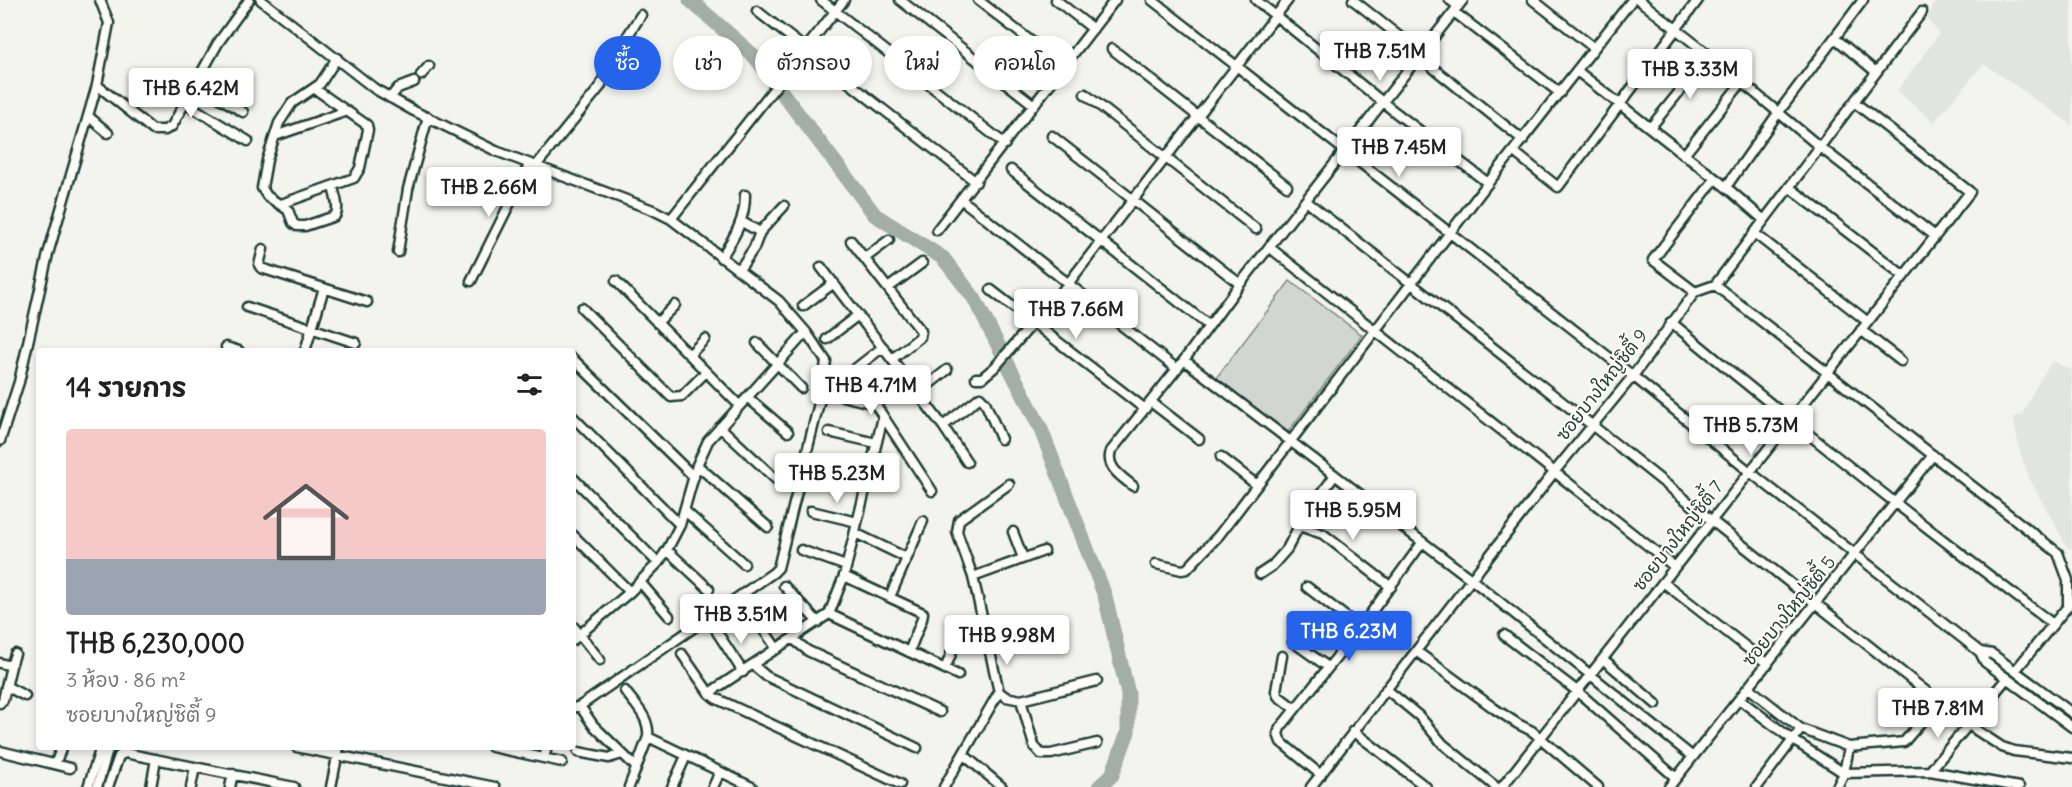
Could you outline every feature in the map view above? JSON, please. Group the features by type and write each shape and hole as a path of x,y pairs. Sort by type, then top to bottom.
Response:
{"street":[{"path":"0,441 19,382 48,254 96,89 109,23 100,0"},
{"path":"96,89 153,130 165,130 172,126 218,43 249,0"},
{"path":"261,0 375,89 390,98 496,151 653,210 671,219 779,301 806,332 826,362 822,391 778,568 576,707 636,767"},
{"path":"821,0 1005,144"},
{"path":"815,36 844,0"},
{"path":"900,0 1034,105"},
{"path":"978,0 1024,36"},
{"path":"1056,0 1093,29"},
{"path":"1077,50 1115,0"},
{"path":"1152,0 1633,376 1750,472 1980,652 1985,662 2072,727"},
{"path":"1256,0 1488,183"},
{"path":"976,378 982,378 995,367 1068,284 1288,0"},
{"path":"1353,0 1523,140"},
{"path":"1450,0 1560,93"},
{"path":"1533,0 1594,48"},
{"path":"1514,152 1558,187 1698,0"},
{"path":"1726,187 1863,0"},
{"path":"1156,564 1182,570 1193,564 1220,535 1488,183 1632,1 1676,28 1820,147 1935,236"},
{"path":"1133,486 1111,465 1110,454 1458,6"},
{"path":"757,11 790,36"},
{"path":"1715,179 1653,260 1695,292 1715,285 1922,12"},
{"path":"471,281 532,166 600,87 609,65 641,15"},
{"path":"1835,38 1876,72"},
{"path":"1112,49 1287,186"},
{"path":"1650,128 1709,55"},
{"path":"333,187 337,213 305,226 297,226 293,223 288,210 267,196 262,188 267,160 279,123 292,104 315,89 337,58"},
{"path":"421,75 429,66"},
{"path":"1577,71 1726,187 1764,220"},
{"path":"390,98 398,88 414,82"},
{"path":"1684,155 1742,82"},
{"path":"195,83 243,112"},
{"path":"281,204 354,178 360,168 367,125 315,89"},
{"path":"671,219 774,90"},
{"path":"859,90 976,182"},
{"path":"937,230 1046,90"},
{"path":"1085,94 1256,229"},
{"name":"ซอยบางใหญ่ซิตี้ 7","path":"1504,783 1970,192 1854,102"},
{"path":"184,103 248,141"},
{"path":"275,136 347,111"},
{"path":"88,116 108,133"},
{"path":"398,252 408,189 428,117"},
{"path":"1052,136 1240,284"},
{"path":"1011,170 1208,325"},
{"path":"1789,187 1904,276"},
{"path":"722,258 742,222 745,195"},
{"path":"962,200 1177,369"},
{"path":"1306,201 1967,724 2008,749 2072,758"},
{"path":"739,270 754,248 760,232 784,206"},
{"path":"742,222 760,232"},
{"path":"1754,233 1868,322"},
{"path":"865,258 889,240"},
{"path":"851,241 921,333 892,359"},
{"path":"1269,247 1675,567"},
{"path":"263,249 259,265 261,268 367,302"},
{"path":"888,288 922,263"},
{"path":"821,267 944,426 967,462"},
{"path":"616,281 739,405"},
{"path":"803,306 834,283"},
{"path":"1715,285 2058,553 2068,580 2068,606 2015,671"},
{"path":"306,348 324,288"},
{"path":"991,290 1145,410"},
{"name":"ซอยบางใหญ่ซิตี้ 9","path":"1311,787 1555,471 1633,376 1695,292"},
{"path":"657,323 675,305"},
{"path":"247,307 356,343"},
{"path":"582,308 671,397 682,396 706,372"},
{"path":"827,339 858,315"},
{"path":"1671,322 1790,421 2053,624"},
{"path":"1861,330 1901,361"},
{"path":"600,660 577,637 640,583 658,563 686,511 697,465 708,441 806,332"},
{"path":"689,355 705,339"},
{"path":"757,343 801,388"},
{"path":"850,372 883,347"},
{"path":"1184,360 1471,579 1589,676 1693,757"},
{"path":"576,362 694,477"},
{"path":"918,393 947,370"},
{"path":"875,404 907,380"},
{"path":"822,391 875,404 933,491"},
{"path":"747,397 788,432"},
{"path":"944,426 980,397 985,402 1001,439"},
{"path":"1151,402 1199,439"},
{"path":"709,693 829,614 844,576 883,417"},
{"path":"576,420 680,525"},
{"path":"720,427 781,484"},
{"path":"829,432 876,443"},
{"name":"ซอยบางใหญ่ซิตี้ 5","path":"1669,787 1934,455"},
{"path":"1221,457 1257,485"},
{"path":"697,465 768,527"},
{"path":"820,471 866,483"},
{"path":"1260,574 1281,557 1299,526 1305,510 1322,493 1335,475"},
{"path":"576,481 658,563"},
{"path":"944,787 999,692 973,577 957,532 957,524 965,515 1009,484"},
{"path":"686,511 744,564"},
{"path":"811,511 857,522"},
{"path":"890,597 923,521"},
{"path":"1299,526 1323,534 1391,587"},
{"path":"1013,532 1023,558"},
{"path":"855,533 907,558"},
{"path":"576,538 630,592"},
{"path":"1321,775 1278,738 1280,728 1360,628 1422,543"},
{"path":"667,550 709,589"},
{"path":"801,550 846,566"},
{"path":"973,577 1044,551"},
{"path":"844,576 923,613 909,652"},
{"path":"1663,582 1768,664"},
{"path":"640,583 669,616"},
{"path":"784,586 818,622"},
{"path":"1307,587 1360,628"},
{"path":"750,610 777,649"},
{"path":"829,614 958,675"},
{"path":"987,639 1058,620"},
{"path":"717,632 742,672"},
{"path":"945,669 960,632"},
{"path":"1504,635 1577,691 1676,778"},
{"path":"793,639 808,651 940,712"},
{"path":"1293,642 1328,667"},
{"path":"1416,651 1495,709 1528,728 1598,787"},
{"path":"1980,652 1992,654 2072,713"},
{"path":"0,703 3,700 15,654"},
{"path":"682,654 709,693 715,698 900,784"},
{"path":"1282,656 1275,691 1295,709"},
{"path":"1603,658 1656,704"},
{"path":"0,663 11,666"},
{"path":"753,665 766,676 917,748"},
{"path":"1930,771 2007,678"},
{"path":"999,692 1013,700 1021,700 1097,681"},
{"path":"6,686 25,696"},
{"path":"1749,688 1801,729 1849,747 1904,742 1938,701"},
{"path":"1386,689 1419,716 1443,744 1496,787"},
{"path":"625,691 648,724 648,737 628,787"},
{"path":"1739,699 1793,740 1844,773 1930,771 2019,787"},
{"path":"1021,700 1034,746 1041,754 1051,754 1097,743"},
{"path":"1757,787 1801,729"},
{"path":"1353,731 1426,787"},
{"path":"648,737 752,787"},
{"path":"1837,787 1844,773 1849,747"},
{"path":"55,764 61,750"},
{"path":"88,787 99,750"},
{"path":"97,787 108,750"},
{"path":"514,750 562,762"},
{"path":"544,758 546,750"},
{"path":"0,751 70,768"},
{"path":"331,787 339,751 495,787"},
{"path":"578,752 609,758 622,754"},
{"path":"108,787 121,753 233,774 271,785 294,787"},
{"path":"964,755 1002,787"},
{"path":"672,787 686,756"},
{"path":"151,787 156,759"},
{"path":"191,787 195,767"},
{"path":"713,787 720,772"},
{"path":"230,787 233,774"},
{"path":"1504,783 1516,787"}],"shaded area":[{"path":"1936,0 2072,0 2072,125 1984,64 1934,122 1897,91 1939,34 1927,19"},
{"path":"1290,281 1362,335 1288,432 1216,378"},
{"path":"2052,361 2072,370 2072,549 2067,547 2030,480 2020,452 2013,417 2022,415 2032,393"}],"waterway":[{"path":"690,0 755,57 875,215 943,258 974,298 1040,427 1105,596 1128,694 1128,732 1112,775 1099,787"}]}
